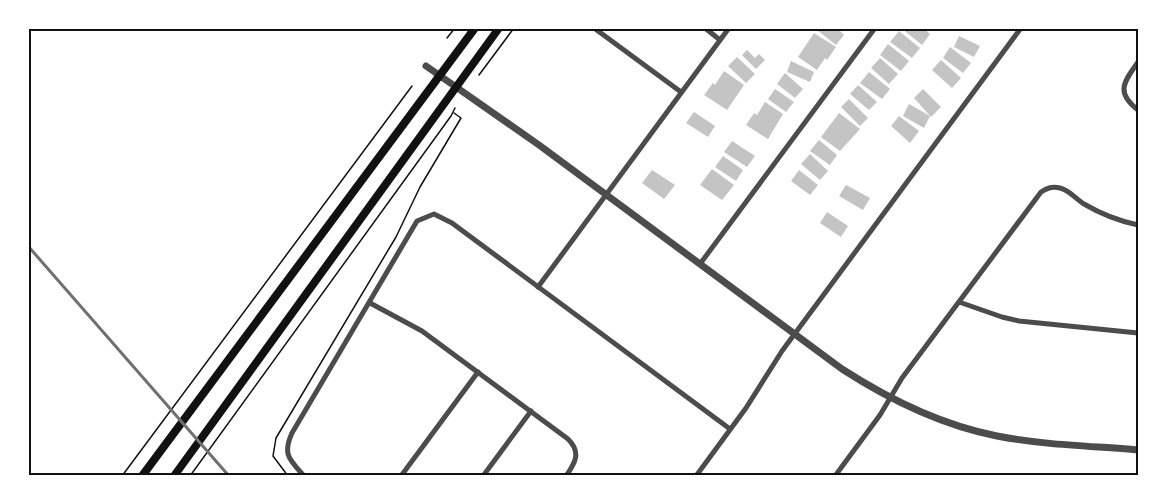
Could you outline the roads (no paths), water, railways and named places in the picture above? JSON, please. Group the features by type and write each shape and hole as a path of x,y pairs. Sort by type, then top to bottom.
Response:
{"main road":[{"path":"142,476 474,28"},
{"path":"175,473 499,28"}],"street":[{"path":"594,28 681,92"},
{"path":"705,28 720,40"},
{"path":"538,287 729,28"},
{"path":"700,264 875,28"},
{"path":"696,476 795,334 1019,31 1010,28"},
{"path":"1138,62 1128,77 1124,91 1128,102 1138,110"},
{"path":"426,66 607,194 842,369 890,399 942,420 989,434 1138,450"},
{"path":"835,476 890,399 902,378 1036,197 1048,188 1065,189 1083,204 1108,216 1138,225"},
{"path":"303,476 289,459 288,443 417,221 434,214 444,217 730,429"},
{"path":"959,302 1019,321 1138,333"},
{"path":"370,303 422,331 574,445 577,458 566,476"},
{"path":"401,476 478,372"},
{"path":"483,476 531,411"}],"railway":[{"path":"28,246 229,476"}]}
